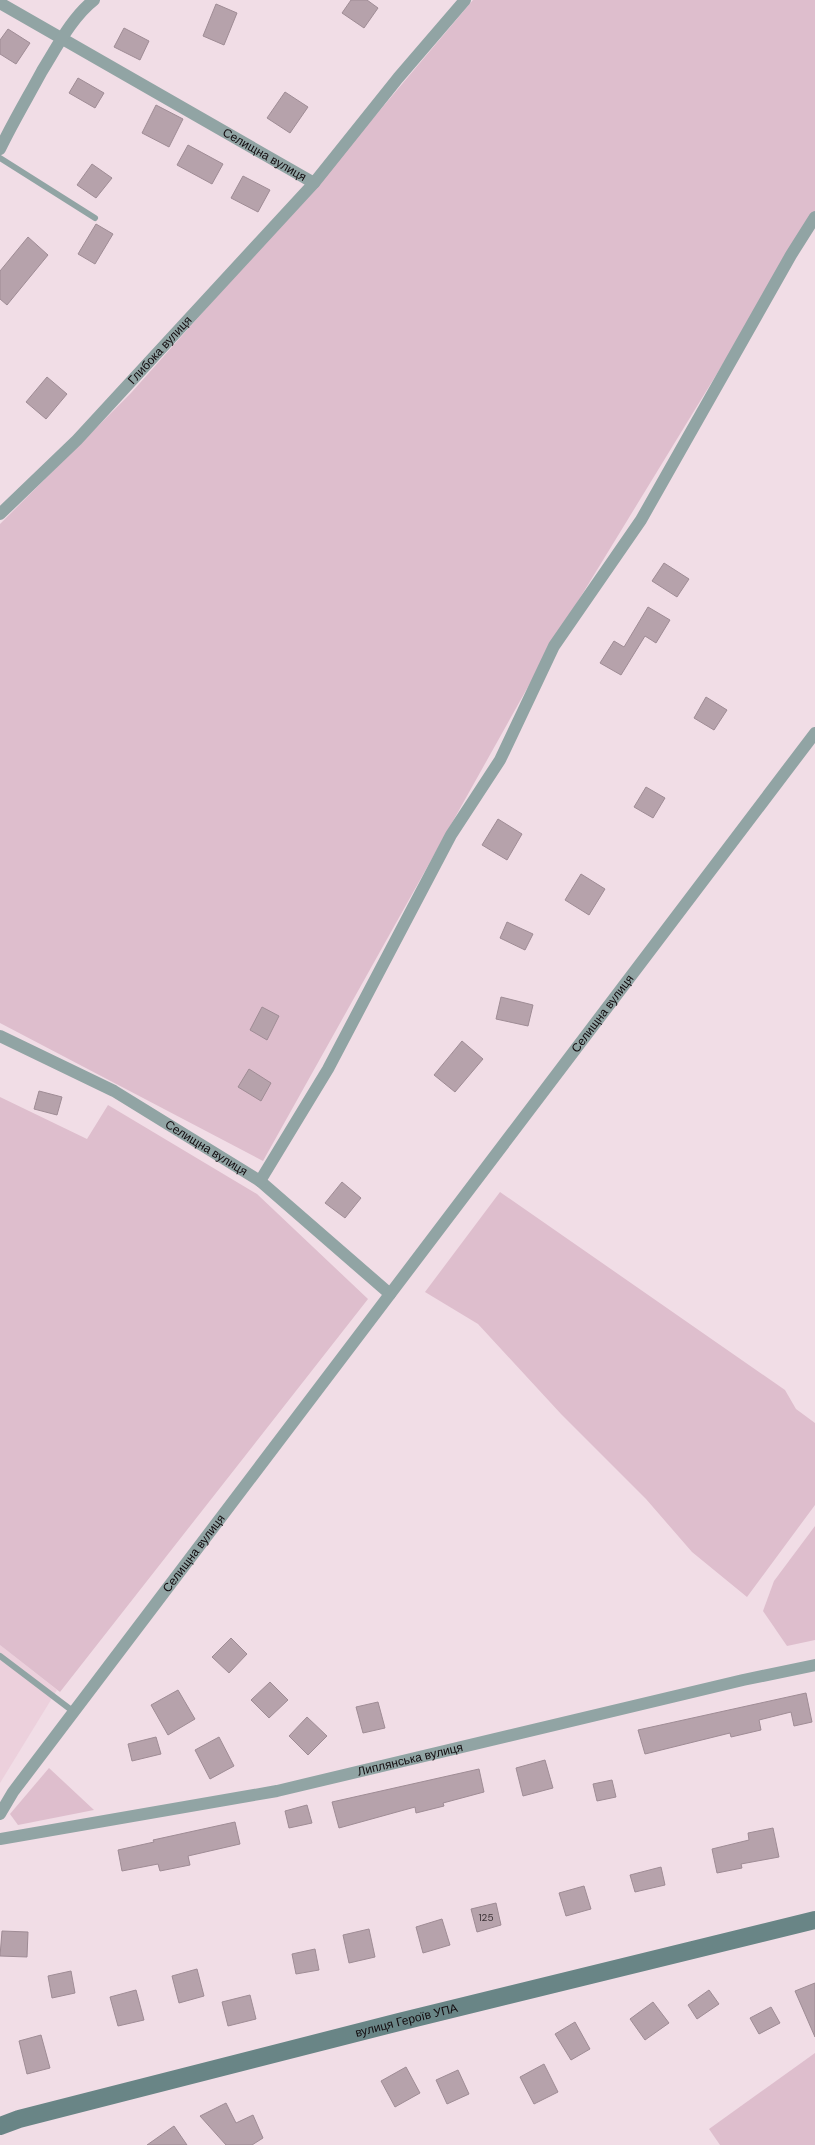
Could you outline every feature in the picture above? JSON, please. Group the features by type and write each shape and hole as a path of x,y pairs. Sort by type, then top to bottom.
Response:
{"street":[{"path":"0,149 12,124 61,39 94,0"},
{"name":"Селищна вулиця","path":"0,3 314,183 398,78 465,0"},
{"name":"Глибока вулиця","path":"0,514 78,440 314,183"},
{"path":"260,1180 328,1069 451,835 500,760 554,646 641,520 791,255 815,217"},
{"name":"Селищна вулиця","path":"0,1814 13,1792 815,733"},
{"name":"Селищна вулиця","path":"0,1036 114,1091 260,1180 390,1294"},
{"name":"Липлянська вулиця","path":"0,1839 277,1791 734,1682 815,1665"},
{"name":"вулиця Героїв УПА","path":"0,2126 18,2119 390,2024 815,1920"}],"lane":[{"path":"0,158 95,218"},
{"path":"0,1656 74,1712"}],"shaded area":[{"path":"473,0 815,0 815,213 553,642 263,1161 0,1023 0,524 131,393 332,167"},
{"path":"0,1097 87,1139 108,1105 257,1194 368,1299 60,1692 0,1645"},
{"path":"500,1192 785,1390 796,1409 815,1423 815,1505 747,1597 692,1552 646,1499 561,1414 478,1324 425,1292"},
{"path":"815,1526 815,1640 787,1646 763,1611 774,1581"},
{"path":"0,1645 57,1690 0,1783"},
{"path":"49,1768 94,1810 18,1825 10,1814"},
{"path":"815,2053 815,2145 720,2145 709,2129"}],"building":[{"path":"351,0 367,0 378,8 364,28 342,13"},
{"path":"216,4 237,13 224,45 203,36"},
{"path":"124,28 149,41 140,60 114,47"},
{"path":"8,29 30,43 16,64 0,54 0,40"},
{"path":"78,78 104,93 95,108 69,93"},
{"path":"285,92 308,107 290,133 267,118"},
{"path":"156,105 183,119 169,147 142,133"},
{"path":"188,145 223,164 212,184 177,165"},
{"path":"92,164 112,178 96,198 77,185"},
{"path":"243,176 270,190 258,212 231,198"},
{"path":"96,224 113,234 95,264 78,254"},
{"path":"28,237 48,255 7,305 0,299 0,271"},
{"path":"47,377 67,394 46,419 26,402"},
{"path":"664,563 689,579 677,597 652,581"},
{"path":"648,607 670,620 656,643 645,636 621,675 600,663 614,641 624,647"},
{"path":"706,697 727,710 714,730 694,718"},
{"path":"646,787 665,798 653,818 634,807"},
{"path":"498,819 522,834 507,860 482,845"},
{"path":"581,874 605,889 589,915 565,900"},
{"path":"507,922 533,934 525,950 500,938"},
{"path":"501,997 533,1005 528,1026 496,1019"},
{"path":"262,1007 279,1016 267,1040 250,1030"},
{"path":"462,1041 483,1059 455,1092 434,1075"},
{"path":"249,1069 271,1083 261,1101 238,1087"},
{"path":"39,1091 62,1097 57,1115 34,1109"},
{"path":"342,1182 361,1198 345,1218 325,1203"},
{"path":"231,1638 247,1654 229,1673 212,1657"},
{"path":"270,1682 288,1700 269,1718 251,1700"},
{"path":"178,1690 195,1719 168,1735 151,1705"},
{"path":"806,1693 812,1722 794,1726 791,1712 759,1720 761,1730 731,1737 730,1733 645,1754 638,1730"},
{"path":"378,1702 385,1728 363,1733 356,1707"},
{"path":"307,1717 327,1736 308,1755 289,1736"},
{"path":"156,1737 161,1754 132,1761 128,1744"},
{"path":"219,1737 234,1766 210,1779 195,1750"},
{"path":"545,1760 553,1788 523,1796 516,1768"},
{"path":"479,1769 484,1792 443,1803 444,1806 416,1813 415,1807 339,1828 332,1802"},
{"path":"612,1780 616,1797 597,1801 593,1784"},
{"path":"307,1805 312,1823 289,1828 285,1811"},
{"path":"235,1822 240,1844 188,1856 190,1865 160,1871 158,1864 122,1871 118,1850 154,1842 153,1840"},
{"path":"773,1828 779,1857 741,1864 742,1868 717,1873 712,1849 749,1840 748,1833"},
{"path":"661,1867 665,1885 635,1892 630,1875"},
{"path":"584,1886 591,1909 566,1916 559,1893"},
{"path":"496,1903 501,1925 477,1932 471,1909"},
{"path":"442,1919 450,1945 423,1953 416,1927"},
{"path":"369,1929 375,1957 349,1963 343,1935"},
{"path":"2,1931 28,1932 27,1957 0,1956"},
{"path":"315,1949 319,1970 296,1974 292,1954"},
{"path":"197,1969 204,1996 179,2003 172,1976"},
{"path":"71,1971 75,1993 52,1998 48,1976"},
{"path":"815,1983 815,2037 795,1991"},
{"path":"136,1990 144,2020 118,2026 110,1997"},
{"path":"709,1990 719,2004 697,2019 688,2005"},
{"path":"250,1995 256,2019 228,2026 222,2002"},
{"path":"653,2002 669,2023 645,2040 630,2019"},
{"path":"771,2007 780,2023 759,2034 750,2018"},
{"path":"575,2022 590,2049 571,2060 555,2034"},
{"path":"41,2035 50,2068 27,2074 19,2041"},
{"path":"544,2064 558,2092 534,2104 520,2077"},
{"path":"406,2067 420,2093 395,2107 381,2081"},
{"path":"458,2070 469,2094 447,2104 436,2080"},
{"path":"226,2103 236,2123 253,2115 263,2138 252,2145 226,2145 200,2116"},
{"path":"174,2126 187,2145 147,2145"}]}
